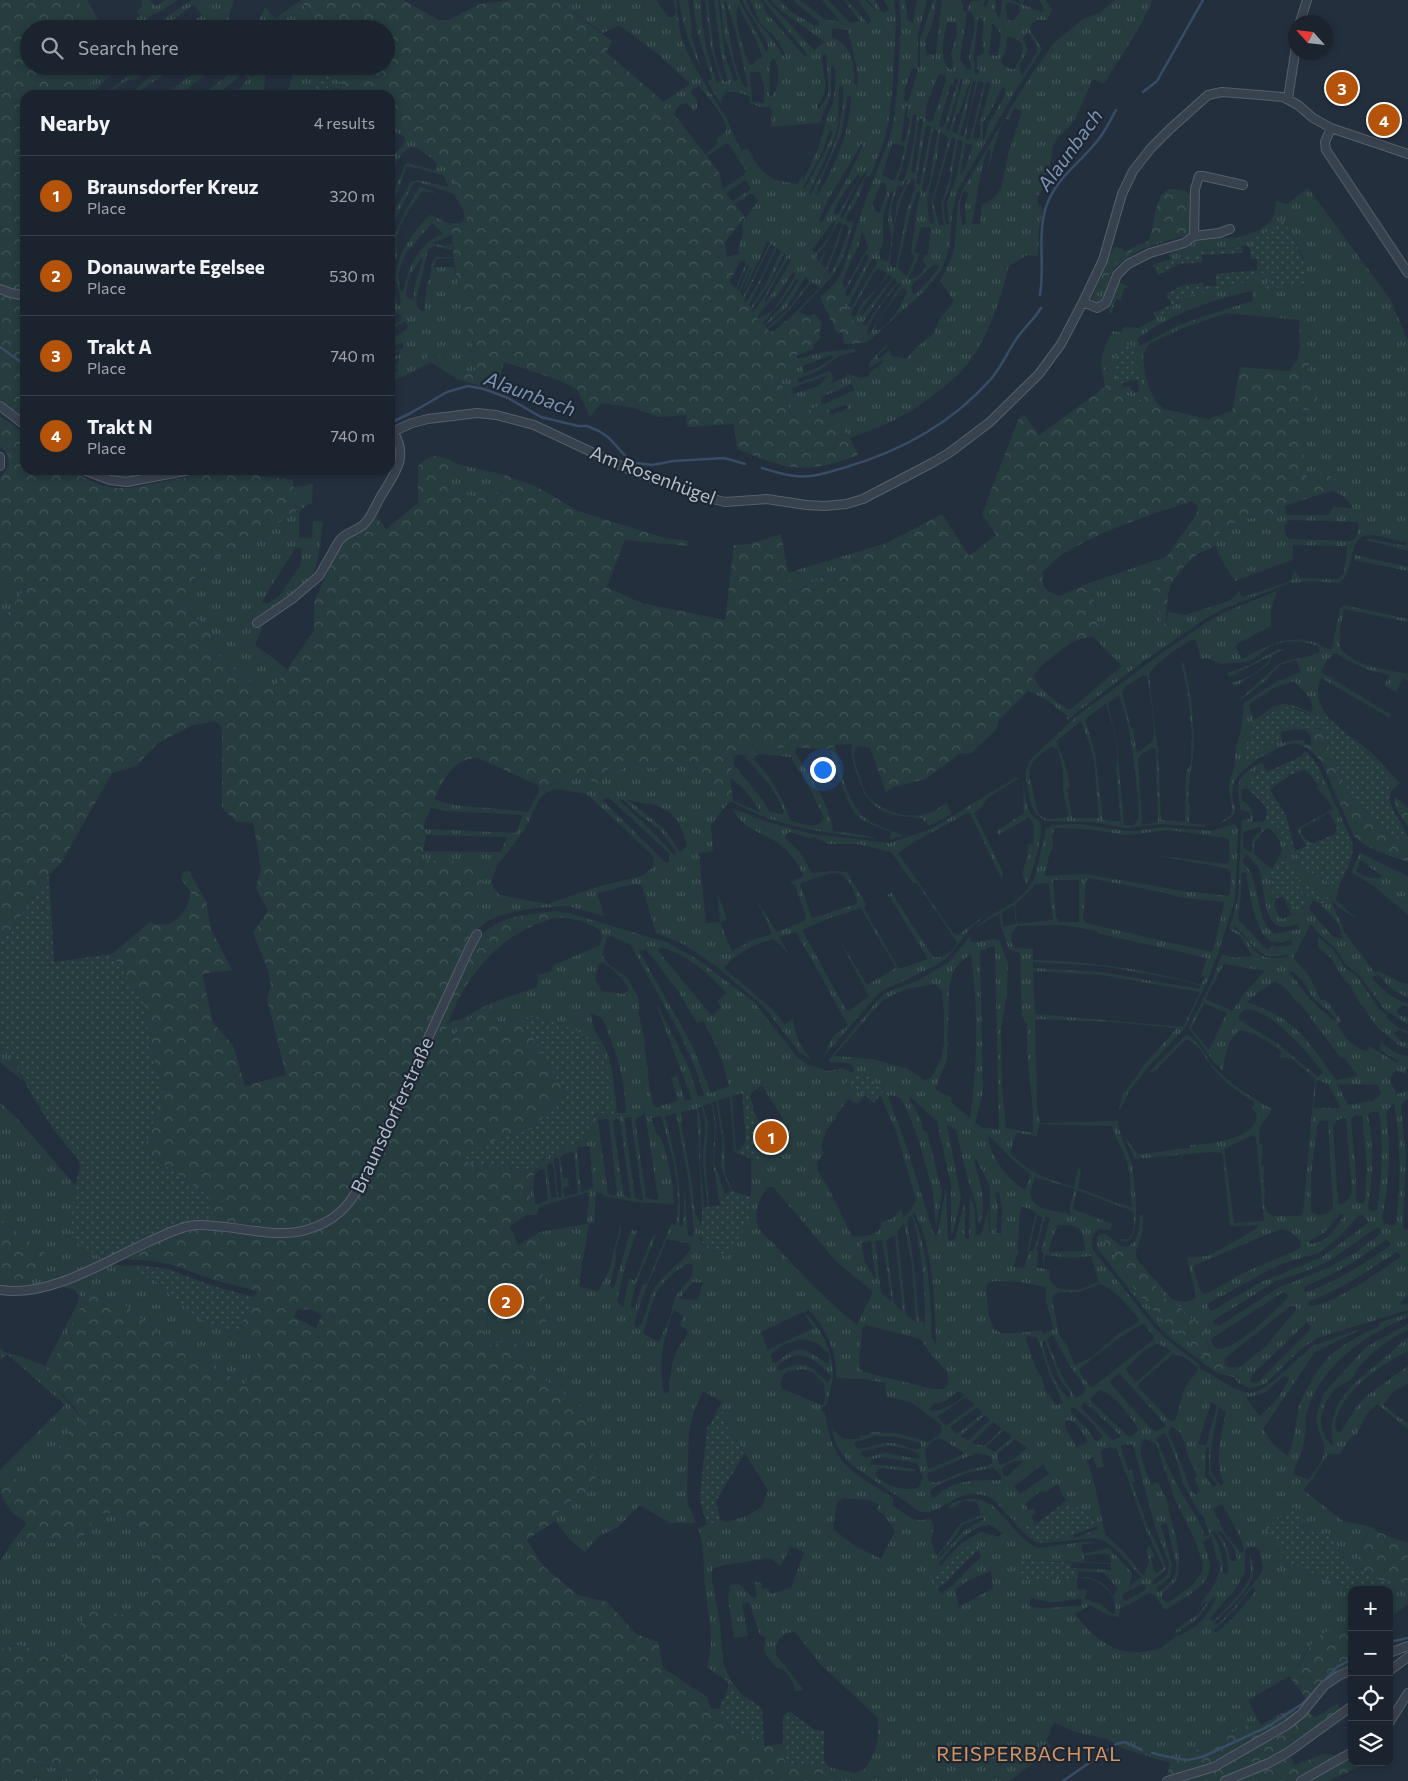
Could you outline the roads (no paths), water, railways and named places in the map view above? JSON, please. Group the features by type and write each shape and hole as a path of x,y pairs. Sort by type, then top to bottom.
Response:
{"street":[{"path":"1302,15 1307,0"},
{"path":"1294,60 1288,98 1313,118 1331,128 1408,154"},
{"name":"Am Rosenhügel","path":"395,431 412,423 428,419 477,413 496,415 534,425 632,471 725,502 767,499 824,506 846,504 863,499 949,453 990,422 1024,391 1048,364 1083,302 1108,245 1126,183 1140,161 1170,129 1201,101 1214,93 1231,92 1288,98"},
{"path":"1331,128 1325,142 1326,150 1408,273"},
{"path":"1194,236 1195,189 1199,176 1243,185"},
{"path":"1083,302 1093,307 1102,306 1108,299 1117,275 1128,264 1150,253 1184,243 1194,236 1219,233 1230,229"},
{"path":"0,289 20,295"},
{"path":"0,406 20,420"},
{"path":"257,623 292,599 319,576 339,540 363,525 370,516 395,475 399,463 401,450 399,440 395,435"},
{"path":"0,457 0,466"},
{"path":"97,475 110,480 127,482 164,475"},
{"name":"Braunsdorferstraße","path":"0,1290 19,1292 42,1288 112,1260 166,1234 190,1226 236,1227 284,1234 306,1230 325,1222 341,1212 353,1199 362,1182 469,949 478,934"},
{"path":"1393,1652 1408,1646"},
{"path":"1393,1669 1408,1657"},
{"path":"1167,1781 1214,1767 1287,1725 1302,1713 1324,1686 1348,1672"},
{"path":"1390,1721 1408,1693"},
{"path":"1225,1781 1269,1763 1290,1751 1348,1709"},
{"path":"1301,1781 1348,1754"}],"waterway":[{"name":"Alaunbach","path":"1143,92 1157,81 1203,0"},
{"name":"Alaunbach","path":"1040,295 1043,218 1050,197 1060,181 1100,138 1116,110"},
{"name":"Alaunbach","path":"762,468 792,476 819,475 884,454 923,434 959,409 991,379 1016,339 1041,308"},
{"name":"Alaunbach","path":"0,347 20,361"},
{"name":"Alaunbach","path":"395,421 447,392 468,386 484,389 508,398 541,417 578,426 587,426 599,431 609,438 629,460 636,463 652,465 673,461 724,458 745,464"},
{"path":"1393,1641 1408,1638"},
{"path":"1152,1753 1188,1760 1202,1757 1267,1727 1302,1704 1337,1667 1348,1661"},
{"path":"1063,1781 1116,1744 1125,1742 1142,1750"}],"place":[{"name":"Trakt A","path":"1342,88"},
{"name":"Trakt N","path":"1384,120"},
{"name":"Braunsdorfer Kreuz","path":"771,1137"},
{"name":"Donauwarte Egelsee","path":"506,1301"}],"district":[{"name":"REISPERBACHTAL","path":"1029,1754"}]}
